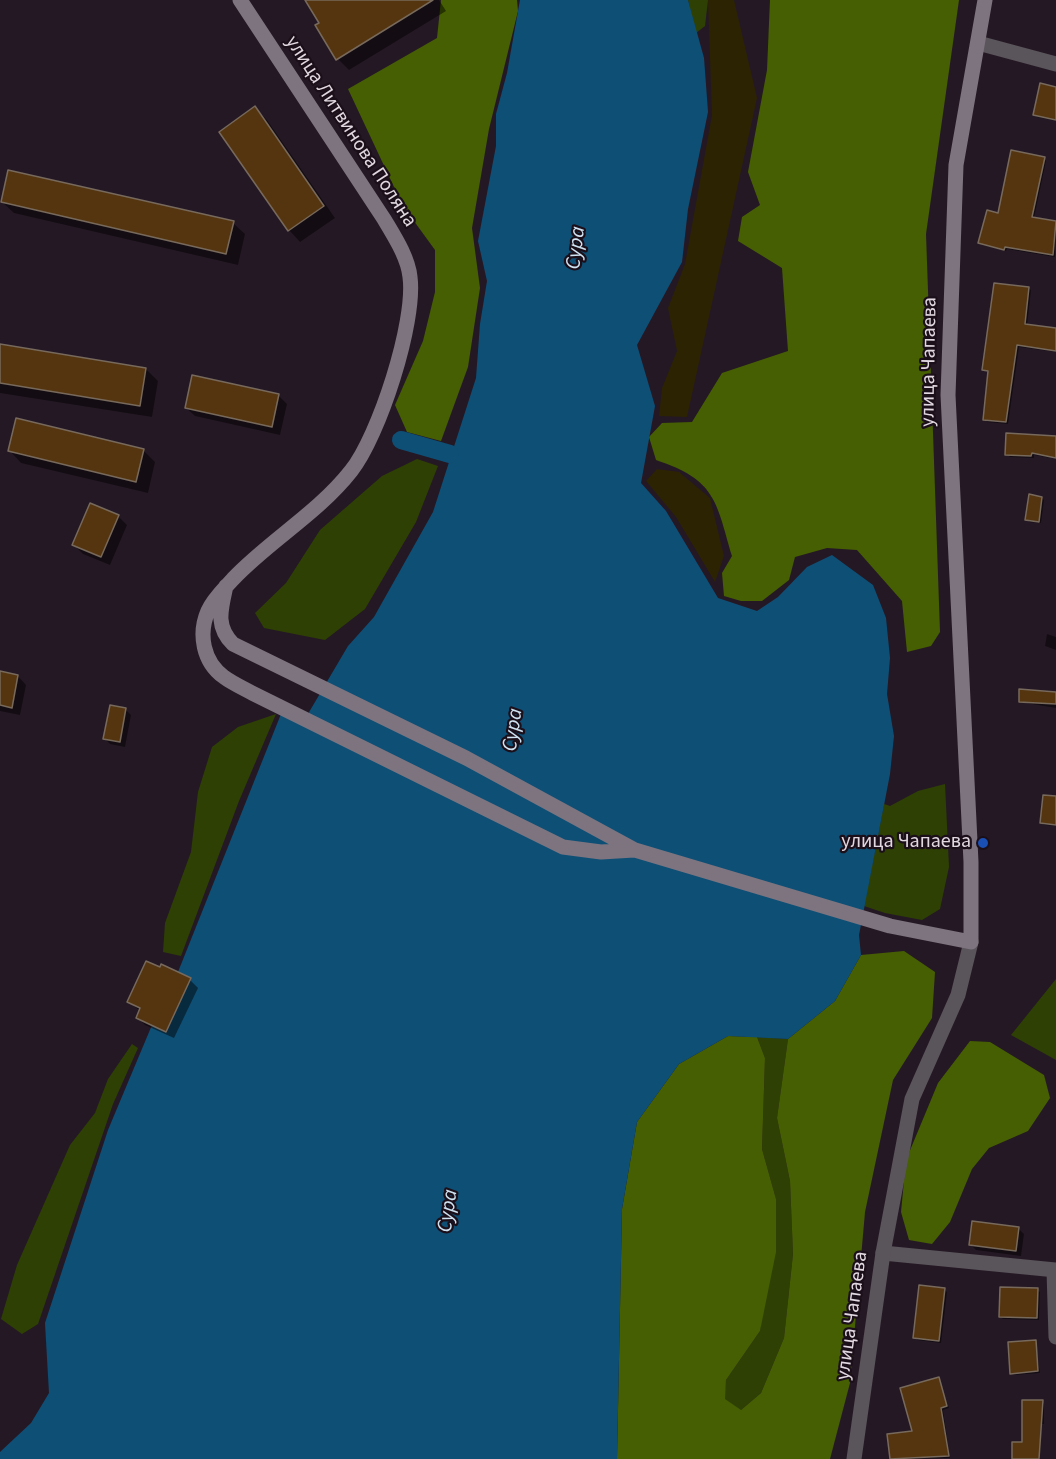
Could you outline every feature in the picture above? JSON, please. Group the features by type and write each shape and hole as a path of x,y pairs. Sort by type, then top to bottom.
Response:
{"main road":[{"name":"улица Литвинова Поляна","path":"240,0 389,228 410,275 411,300 392,381 372,433 356,463 327,496 244,567 226,586 208,611 203,643 214,668 224,677 252,693 563,847 601,852 635,850"},
{"name":"улица Чапаева","path":"971,942 971,862 948,395 956,165 985,0"},
{"path":"226,586 220,613 224,635 233,644 466,758 635,850 890,926 971,942"}],"street":[{"path":"978,43 1056,64"},
{"name":"улица Чапаева","path":"854,1459 883,1254 912,1099 958,996 971,942"},
{"path":"883,1254 1055,1270 1056,1337"}],"green space":[{"path":"441,0 517,0 518,11 489,129 472,228 480,288 468,367 441,441 407,432 395,405 423,341 435,292 435,250 403,206 348,89 437,38"},
{"path":"688,0 708,0 705,26 696,33"},
{"path":"770,0 959,0 926,234 940,632 931,646 907,652 902,601 857,550 827,548 795,557 789,580 762,601 741,601 724,596 722,573 732,556 717,507 702,485 691,476 656,460 649,437 662,423 692,422 722,373 788,351 782,268 738,241 742,217 760,205 748,172 767,70"},
{"path":"417,459 438,466 416,522 365,609 325,640 264,628 255,613 286,583 320,530 382,476"},
{"path":"276,714 239,801 181,956 163,952 165,923 191,852 198,792 212,747 238,727"},
{"path":"945,784 949,867 940,909 922,920 885,913 864,906 884,804 890,806 918,791"},
{"path":"904,951 935,972 932,1018 893,1080 865,1212 850,1383 830,1459 617,1459 622,1209 637,1122 679,1064 728,1036 757,1037 765,1058 762,1149 776,1199 776,1252 760,1331 726,1380 725,1399 741,1410 761,1393 784,1338 793,1254 790,1181 777,1118 788,1039 835,1001 861,955"},
{"path":"1056,979 1056,1060 1011,1035"},
{"path":"757,1037 788,1039 777,1118 790,1181 793,1254 784,1338 761,1393 741,1410 707,1459 724,1399 726,1380 760,1331 776,1199 762,1149 765,1058"},
{"path":"970,1041 990,1042 1044,1075 1050,1098 1028,1131 989,1148 972,1169 950,1222 932,1244 909,1240 901,1212 906,1160 938,1083"},
{"path":"132,1044 138,1048 113,1104 38,1324 22,1334 1,1319 17,1265 70,1145 95,1113 108,1079"}],"sand":[{"path":"708,0 734,0 757,98 687,417 659,416 662,388 677,351 668,308 685,264 712,115"},
{"path":"657,469 679,472 710,498 724,556 715,582 676,517 646,481"}],"water":[{"name":"Сура","path":"520,0 688,0 704,58 708,112 688,209 682,262 637,345 655,406 641,483 666,511 718,598 757,611 778,597 807,567 832,555 873,585 886,618 890,658 887,694 894,736 890,774 859,935 861,955 835,1001 788,1039 728,1036 679,1064 637,1122 622,1209 617,1459 0,1459 0,1452 31,1423 49,1393 45,1323 108,1130 152,1025 178,972 283,709 305,719 348,646 374,617 433,512 476,378 480,324 487,281 478,241 496,146 496,114 507,73"}],"building":[{"path":"305,0 433,0 336,60 315,25 319,23"},
{"path":"1040,83 1056,87 1056,120 1033,115"},
{"path":"255,106 324,206 288,231 219,132"},
{"path":"1011,150 1045,157 1032,217 1056,221 1053,255 1005,247 1004,250 978,243 987,210 998,213"},
{"path":"8,170 234,221 226,254 1,202"},
{"path":"994,283 1029,287 1025,324 1056,328 1056,351 1017,345 1006,422 983,420 988,371 982,370"},
{"path":"0,344 146,368 140,406 0,383"},
{"path":"192,375 279,394 272,427 185,408"},
{"path":"16,418 144,449 136,482 8,451"},
{"path":"1006,433 1056,436 1056,458 1032,453 1031,456 1005,455"},
{"path":"1029,494 1042,497 1039,522 1025,520"},
{"path":"90,503 119,515 101,557 72,545"},
{"path":"0,671 18,675 12,708 0,705"},
{"path":"1019,689 1056,692 1056,704 1019,702"},
{"path":"110,705 126,708 120,742 103,739"},
{"path":"1043,795 1056,796 1056,825 1040,823"},
{"path":"146,961 160,967 161,964 191,978 166,1032 136,1018 140,1008 127,1002"},
{"path":"972,1221 1019,1227 1016,1251 969,1245"},
{"path":"919,1285 945,1288 939,1341 913,1338"},
{"path":"1000,1287 1038,1288 1037,1318 999,1317"},
{"path":"1036,1340 1038,1371 1010,1374 1008,1342"},
{"path":"939,1377 947,1406 941,1408 949,1456 890,1459 887,1434 912,1431 900,1388"},
{"path":"1022,1400 1043,1400 1039,1459 1012,1459 1012,1442 1022,1442"}],"waterway":[{"path":"401,440 450,454"}],"place":[{"name":"улица Чапаева","path":"983,843"}]}
